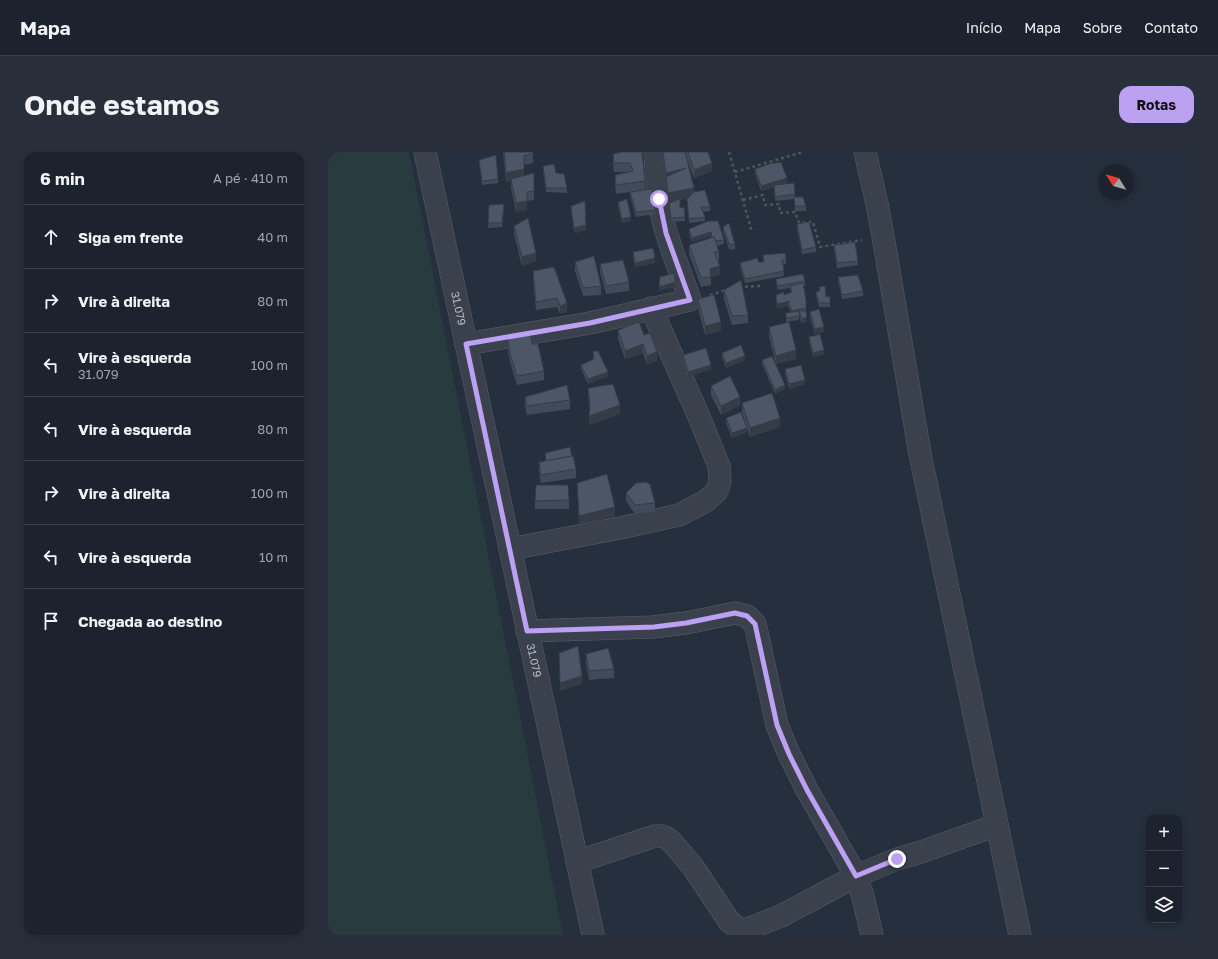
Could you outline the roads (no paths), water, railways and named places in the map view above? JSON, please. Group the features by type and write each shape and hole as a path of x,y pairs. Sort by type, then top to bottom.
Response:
{"street":[{"name":"31.079","path":"425,152 593,935"},
{"path":"466,344 590,323 690,300 666,233 661,214 655,152"},
{"path":"865,152 883,236 920,454 1020,935"},
{"path":"510,549 620,528 679,514 706,501 717,491 720,481 719,466 651,308"},
{"path":"527,631 654,627 686,623 735,613 747,616 755,624 777,725 789,754 807,790 856,876 863,897 872,935"},
{"path":"577,862 655,836 663,836 670,840 693,867 729,921 737,928 745,930 781,916 856,876 897,859 997,825"}]}
